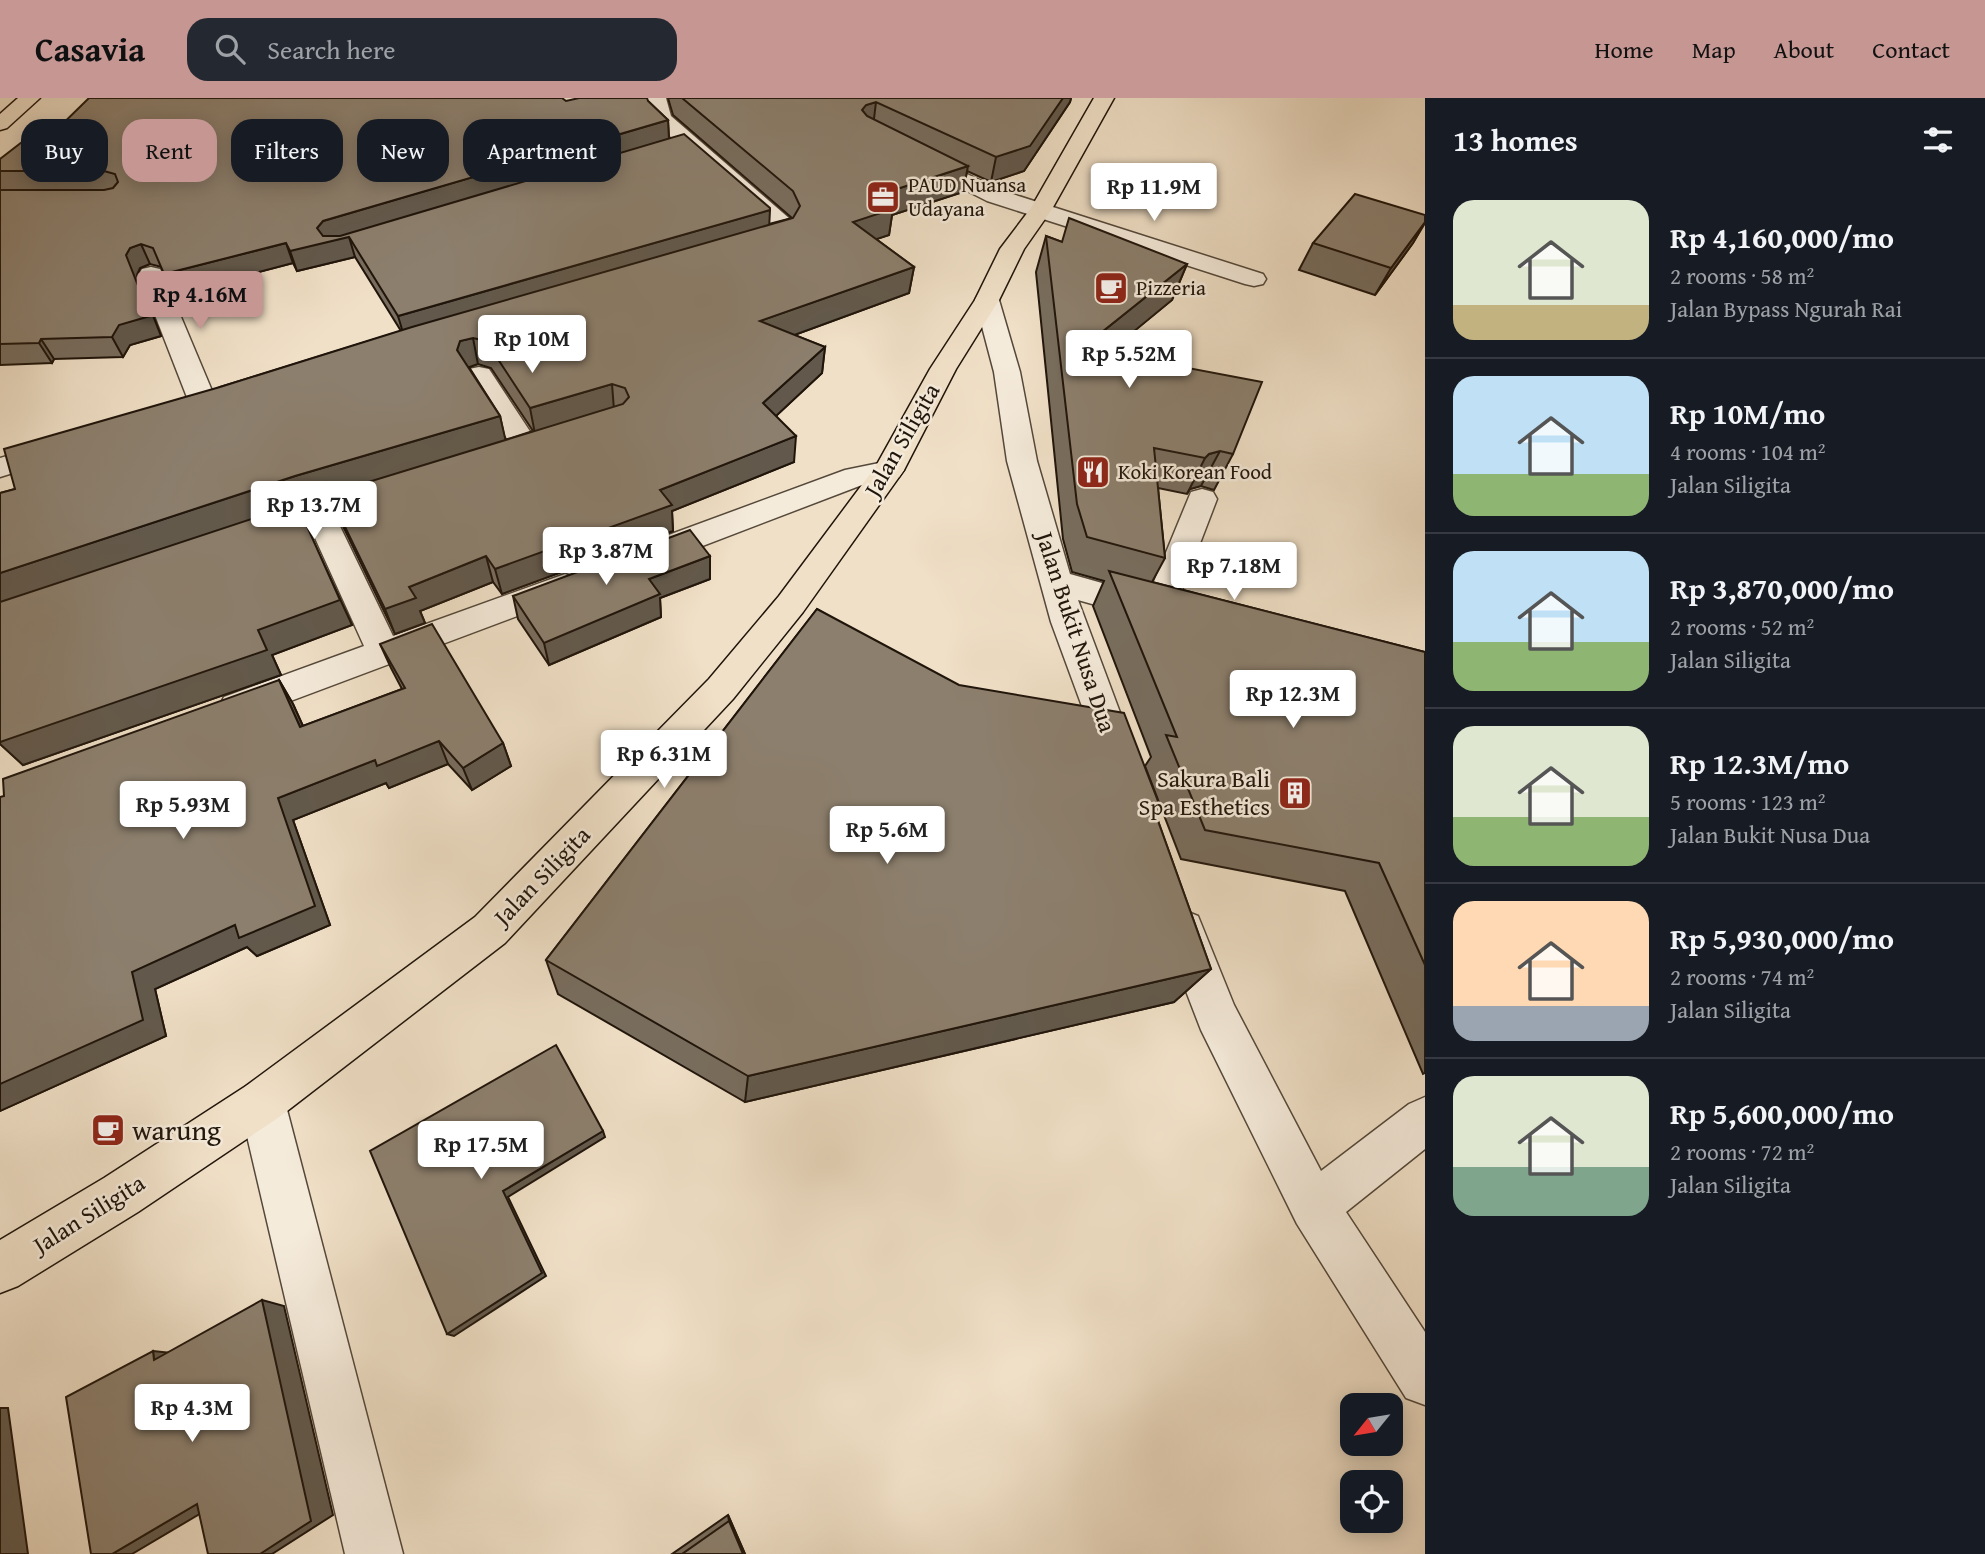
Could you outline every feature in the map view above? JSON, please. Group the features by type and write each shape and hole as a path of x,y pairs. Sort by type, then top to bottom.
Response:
{"main road":[{"path":"0,124 30,98"},
{"name":"Jalan Siligita","path":"0,1268 121,1195 262,1102 490,930 721,689 791,604 889,470 943,369 987,300 1012,250 1041,209 1104,98"}],"street":[{"path":"656,98 661,118 782,224 784,229 781,237 727,253"},
{"path":"661,151 687,143"},
{"path":"897,147 995,196 1254,279"},
{"path":"152,274 204,405"},
{"name":"Jalan Bukit Nusa Dua","path":"987,300 1007,372 1022,461 1068,622 1132,792"},
{"path":"479,375 527,448"},
{"path":"179,413 231,397"},
{"path":"0,468 77,444"},
{"path":"205,719 385,654 834,484 889,470"},
{"path":"229,543 408,484"},
{"path":"1057,582 1172,614 1202,499"},
{"path":"318,512 385,654"},
{"path":"1172,897 1216,1015 1314,1207 1425,1379"},
{"path":"262,1102 374,1554"},
{"path":"1314,1207 1425,1119"}],"building":[{"path":"89,98 562,98 566,101 579,98 647,98 668,120 621,134 621,119 463,119 463,180 323,221 317,228 323,236 340,236 522,182 621,182 621,153 684,134 770,210 398,316 349,237 290,251 286,243 164,274 153,248 141,244 130,248 126,255 150,316 119,325 112,337 41,339 39,343 0,344 0,190 104,190 113,188 118,182 115,174 108,172 108,119 68,119"},
{"path":"682,98 1063,98 1030,146 996,157 876,102 866,105 862,110 867,116 968,166 875,196 893,209 853,222 914,267 760,321 825,347 763,403 796,436 660,490 672,505 495,569 486,556 409,587 416,598 385,609 329,494 623,404 629,397 625,388 612,384 530,408 486,341 473,338 460,341 457,350 500,416 295,476 0,573 0,493 15,489 4,449 220,387 412,327 793,218 800,206 793,191"},
{"path":"21,143 21,171 0,171 0,159"},
{"path":"1355,194 1425,215 1425,222 1391,268 1313,243"},
{"path":"1069,218 1187,264 1082,348 1262,382 1233,454 1220,451 1205,458 1154,448 1165,558 1087,537 1077,504 1046,236 1062,242"},
{"path":"297,504 340,600 258,630 267,650 0,742 0,602"},
{"path":"690,530 710,556 649,579 660,594 544,643 513,596"},
{"name":"Sakura Bali Spa Esthetics","path":"1109,571 1425,652 1425,965 1379,863 1205,830 1166,735 1177,737"},
{"path":"817,609 959,685 1124,713 1161,809 1153,807 1211,969 748,1076 546,960"},
{"path":"432,624 503,743 463,768 439,741 377,766 375,760 278,798 315,906 239,938 235,925 132,972 143,1020 0,1084 0,797 4,796 3,779 279,680 300,727 405,688 380,644"},
{"path":"556,1045 603,1131 503,1191 542,1273 447,1334 370,1151"},
{"path":"262,1300 311,1521 260,1554 208,1554 197,1504 112,1554 91,1554 66,1397 153,1351 154,1360"},
{"path":"729,1521 743,1554 682,1554"}],"place":[{"name":"PAUD Nuansa Udayana","path":"883,197"},
{"name":"Pizzeria","path":"1111,288"},
{"name":"Koki Korean Food","path":"1093,472"},
{"name":"Sakura Bali Spa Esthetics","path":"1295,793"},
{"name":"warung","path":"108,1130"}]}
